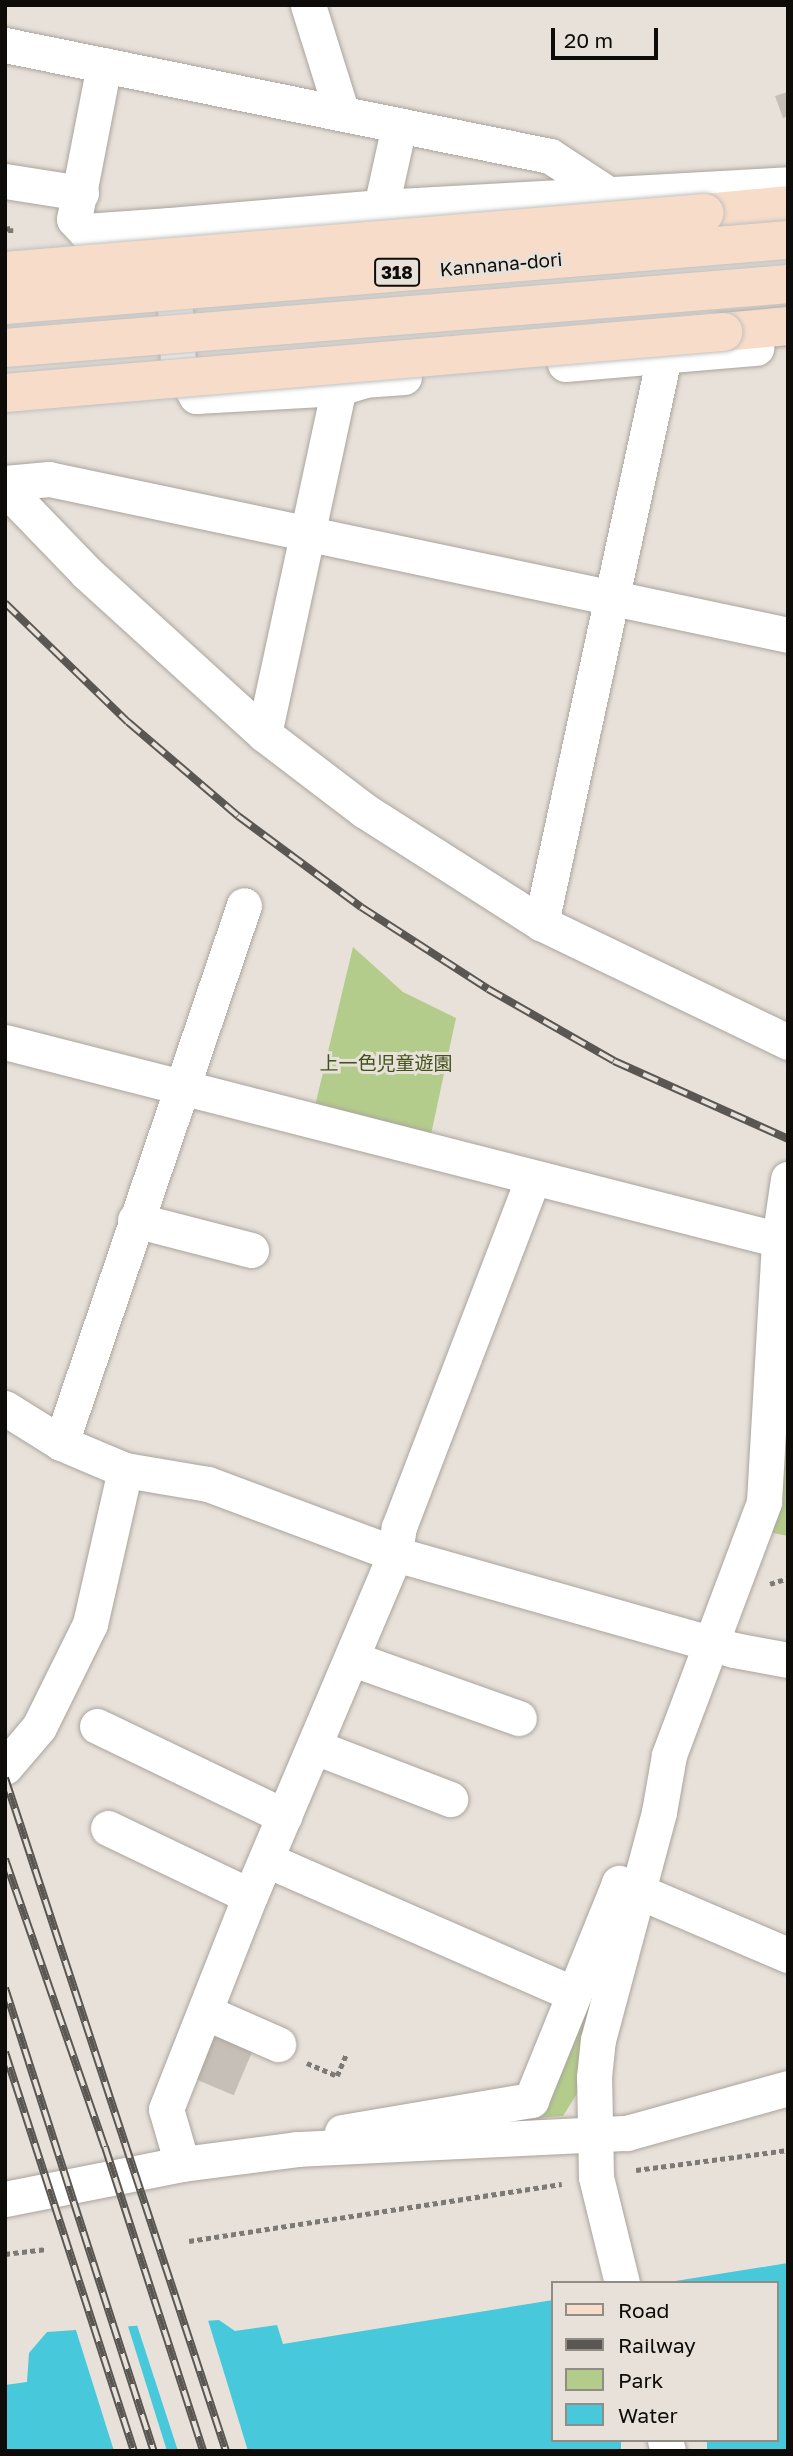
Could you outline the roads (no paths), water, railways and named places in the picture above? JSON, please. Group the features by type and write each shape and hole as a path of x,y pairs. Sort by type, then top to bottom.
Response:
{"main road":[{"path":"5,271 788,205"},
{"name":"Kannana-dori","path":"5,305 788,240"},
{"name":"318","path":"5,348 788,284"},
{"path":"5,393 788,326"}],"street":[{"path":"308,5 341,110"},
{"path":"5,45 341,110 399,126 550,156 605,192"},
{"path":"104,65 74,219 85,231 605,192 788,184"},
{"path":"381,207 399,126"},
{"path":"5,181 81,193"},
{"path":"170,225 178,362 196,396 339,388 365,380 788,345"},
{"path":"541,923 664,357"},
{"path":"264,734 305,534 339,388"},
{"path":"5,485 49,479 788,635"},
{"path":"5,485 87,573 264,734 365,811 541,923 788,1042"},
{"path":"61,1443 244,905"},
{"path":"5,1042 783,1241"},
{"path":"182,2164 166,2109 250,1896 353,1659 395,1554 399,1527 533,1178"},
{"path":"622,2281 596,2177 593,2136 598,2040 636,1889 659,1812 669,1755 709,1642 764,1502 788,1179"},
{"path":"135,1220 251,1250"},
{"path":"5,1408 61,1443 125,1469 220,1488 395,1554 709,1642 788,1660"},
{"path":"5,1767 39,1727 90,1624 125,1469"},
{"path":"353,1659 519,1718"},
{"path":"97,1726 284,1816"},
{"path":"315,1747 450,1800"},
{"path":"108,1828 250,1896"},
{"path":"267,1860 572,1993"},
{"path":"296,2149 392,2120 531,2100 572,1993 619,1883 788,1955"},
{"path":"205,2012 278,2045"},
{"path":"5,2199 182,2164 296,2149 627,2133 788,2088"}],"water":[{"path":"788,2263 788,2451 5,2451 5,2385 27,2382 29,2353 47,2332 219,2320 235,2331 277,2325 283,2344 552,2300 552,2442 779,2442 779,2281 676,2281"}],"railway":[{"path":"5,603 128,722 238,816 361,907 488,989 614,1061 788,1139"},
{"path":"5,1778 226,2451"},
{"path":"5,1859 105,2147 203,2451"},
{"path":"5,1988 154,2451"},
{"path":"5,2052 134,2451"}],"park label":[{"name":"上一色児童遊園","path":"386,1063"}]}
